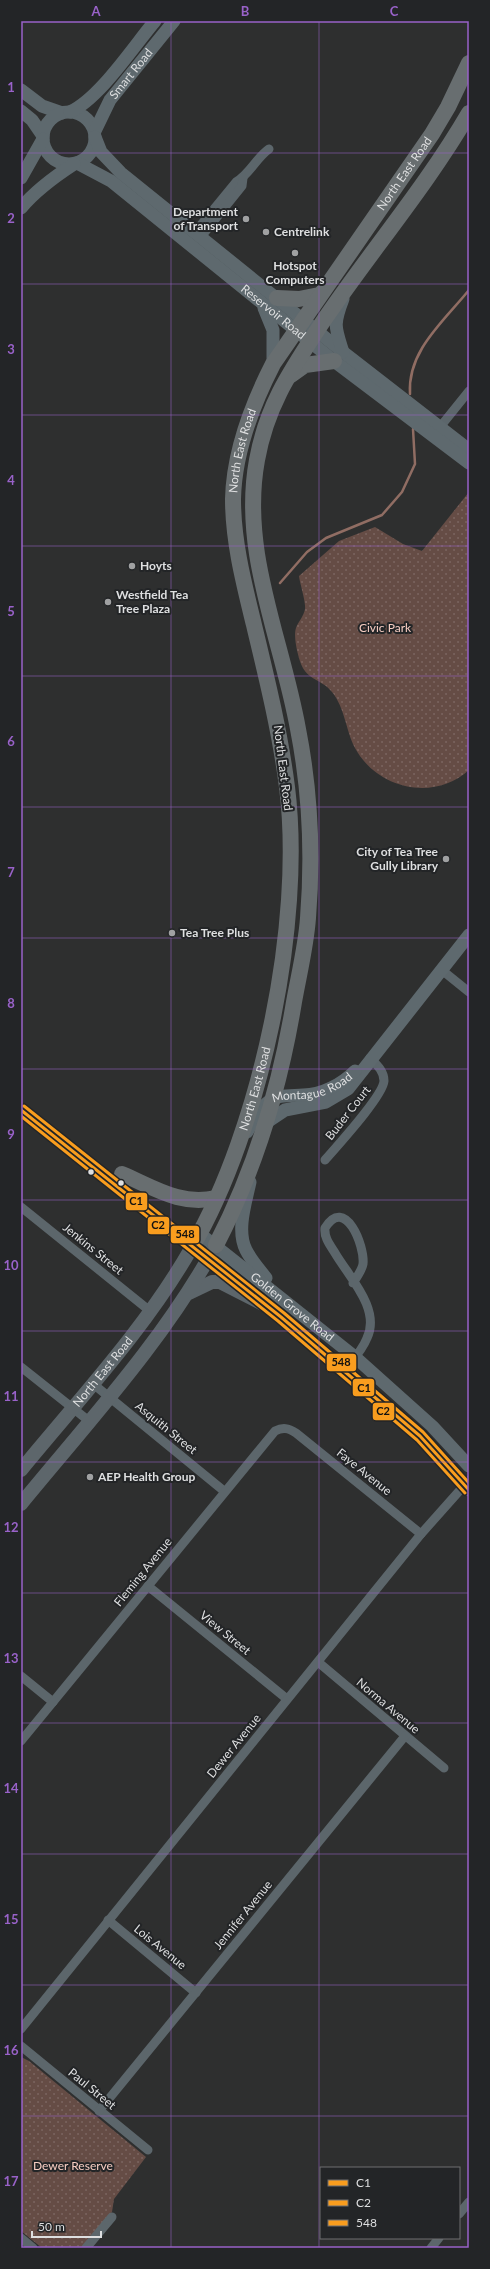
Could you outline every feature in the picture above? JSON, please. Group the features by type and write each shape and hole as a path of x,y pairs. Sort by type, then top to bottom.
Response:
{"highway":[{"name":"North East Road","path":"192,1247 216,1198 246,1121 262,1061 284,948 289,857 287,790 276,717 251,615 235,538 233,498 246,427 257,397 273,364 319,295 432,134 448,107 469,63"},
{"name":"North East Road","path":"216,1245 243,1189 274,1098 288,1036 308,919 310,860 304,760 290,690 269,612 255,546 252,519 253,489 257,459 264,430 285,379 351,281 446,152 469,113"},
{"path":"270,301 299,299 319,295"},
{"path":"285,379 305,365 339,357"},
{"path":"251,615 269,612"},
{"path":"284,948 303,951"},
{"path":"122,1174 179,1200 198,1201 216,1198"}],"main road":[{"name":"Smart Road","path":"66,112 86,103 155,21"},
{"name":"Smart Road","path":"95,134 110,100 174,21"},
{"path":"21,90 42,106 79,114 87,119 95,134 92,152 87,158 52,178 32,195 21,208"},
{"path":"21,111 32,120 43,138 44,147 51,158 62,163 75,164"},
{"path":"21,178 43,138 49,121 66,112"},
{"name":"Reservoir Road","path":"95,134 101,152 115,167 198,234 270,301"},
{"name":"Reservoir Road","path":"75,164 111,181 270,301 339,357 436,431 469,463"},
{"path":"339,357 335,319 351,281"},
{"path":"270,301 273,330 273,364"},
{"name":"Reservoir Road","path":"436,431 469,450"},
{"name":"Montague Road","path":"443,971 469,935"},
{"name":"Montague Road","path":"232,1160 260,1109 274,1098 322,1092 343,1081 370,1058 443,971 469,944"},
{"name":"Montague Road","path":"267,1122 290,1108 317,1104 337,1097 348,1089 363,1071 370,1058"},
{"path":"255,1156 243,1217 242,1235 248,1253 280,1295"},
{"name":"Golden Grove Road","path":"199,1232 280,1295 355,1357 432,1426 469,1466"},
{"name":"North East Road","path":"21,1504 152,1344 188,1293 216,1245"},
{"name":"Golden Grove Road","path":"192,1247 265,1304 420,1436 467,1485"},
{"name":"North East Road","path":"21,1470 150,1311 175,1276 192,1247"},
{"path":"188,1293 212,1282 220,1282 265,1304"}],"street":[{"path":"198,234 236,182 242,178 263,153 269,149"},
{"path":"436,431 469,391"},
{"path":"443,971 469,992"},
{"name":"Buder Court","path":"325,1160 381,1091 383,1085 383,1074 370,1058"},
{"name":"Jenkins Street","path":"21,1207 150,1311"},
{"path":"344,1371 368,1337 370,1316 366,1302 353,1283 327,1241 324,1233 328,1222 334,1218 339,1218 350,1222 354,1227 363,1256 362,1268 353,1283"},
{"path":"21,1367 89,1421"},
{"name":"Asquith Street","path":"92,1383 224,1491"},
{"name":"Fleming Avenue","path":"21,1741 224,1491 275,1431 282,1428 290,1429"},
{"name":"Faye Avenue","path":"290,1429 421,1534"},
{"name":"Dewer Avenue","path":"21,2029 421,1534 467,1485"},
{"name":"View Street","path":"148,1586 287,1699"},
{"name":"Norma Avenue","path":"318,1662 444,1768"},
{"path":"21,1676 53,1702"},
{"name":"Jennifer Avenue","path":"99,2111 405,1736"},
{"name":"Lois Avenue","path":"108,1920 196,1993"},
{"name":"Paul Street","path":"21,2046 148,2150"},
{"path":"460,2213 469,2202"},
{"path":"86,2248 112,2217"},
{"path":"21,2238 33,2248"},
{"path":"431,2248 438,2239"}],"green space":[{"name":"Civic Park","path":"469,492 469,770 455,780 440,786 423,788 407,786 392,781 377,773 365,762 355,748 343,712 336,698 328,688 311,677 301,664 296,646 295,632 305,609 305,602 299,576 339,541 375,527 403,544 422,551"},
{"name":"Dewer Reserve","path":"21,2057 29,2061 146,2157 114,2199 112,2212 82,2248 42,2248 21,2231"}],"waterway":[{"path":"410,394 414,364 421,350 439,325 469,290"},
{"path":"280,583 307,552 326,538 382,515 402,492 415,464 413,429"}],"transit line":[{"name":"548","path":"24,1106 284,1313 423,1432 469,1483"},
{"name":"C1","path":"21,1110 281,1317 420,1436 469,1490"},
{"name":"C2","path":"21,1116 278,1321 417,1440 465,1493"}],"place":[{"name":"Department of Transport","path":"246,219"},
{"name":"Centrelink","path":"266,232"},
{"name":"Hotspot Computers","path":"295,253"},
{"name":"Hoyts","path":"132,566"},
{"name":"Westfield Tea Tree Plaza","path":"108,602"},
{"name":"City of Tea Tree Gully Library","path":"446,859"},
{"name":"Tea Tree Plus","path":"172,933"},
{"name":"AEP Health Group","path":"90,1477"}]}
